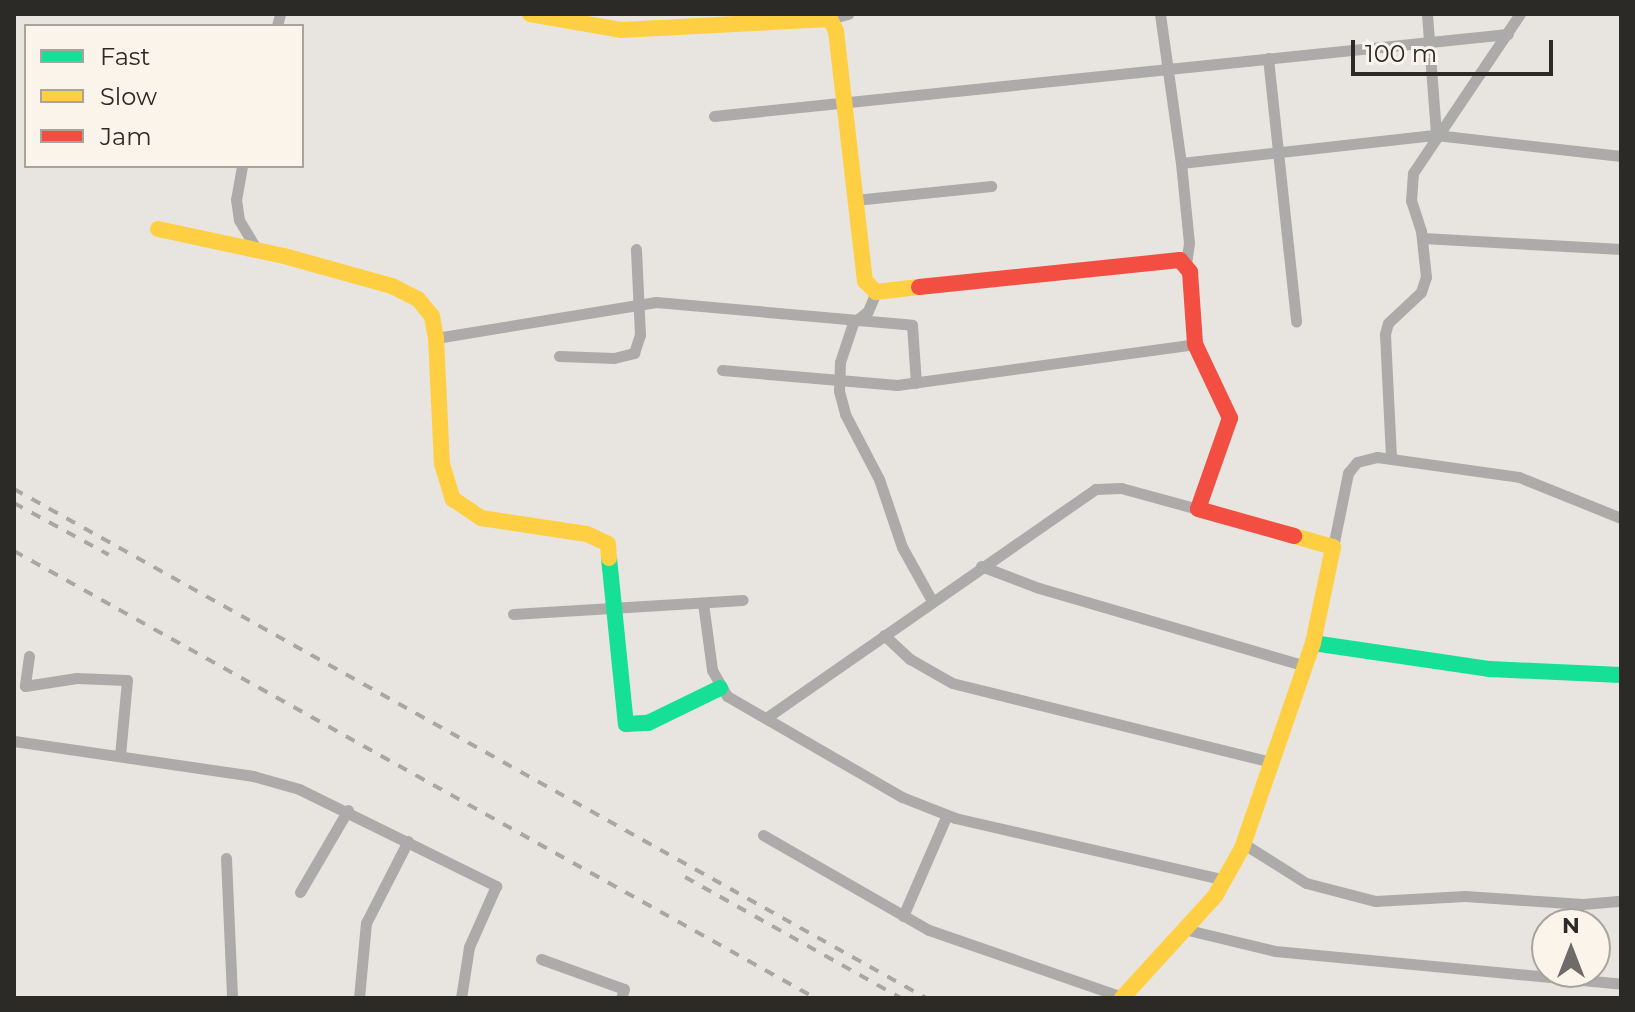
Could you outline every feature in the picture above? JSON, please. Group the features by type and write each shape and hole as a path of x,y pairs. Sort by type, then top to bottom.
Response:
{"street":[{"path":"530,14 613,22 837,16 861,265 865,281 876,292"},
{"path":"1160,14 1181,163 1189,243 1186,265 1195,344 1208,378 1229,406 1230,418 1198,509"},
{"path":"1427,14 1436,135"},
{"path":"1391,457 1385,334 1388,323 1421,292 1426,277 1423,238 1410,185 1436,135 1520,14"},
{"path":"714,116 1508,34"},
{"path":"1268,58 1296,322"},
{"path":"1181,163 1436,135 1621,156"},
{"path":"242,168 237,210 257,250"},
{"path":"855,200 991,186"},
{"path":"158,229 257,250 392,286 418,299 432,316 436,338 442,464 453,499 481,518 602,538 611,557 626,724 648,723 720,688"},
{"path":"1423,238 1621,249"},
{"path":"559,356 614,358 634,353 640,335 636,249"},
{"path":"876,292 1168,260 1186,265"},
{"path":"876,292 868,311 853,323 839,380 845,414 868,451 902,547 932,601"},
{"path":"436,338 638,305 686,304 853,323 912,325 916,383"},
{"path":"722,370 916,383 1195,344"},
{"path":"763,835 903,916 960,943 1123,997 1188,930 1225,880 1244,844 1313,643 1348,473 1357,462 1391,457 1519,477 1621,518"},
{"path":"766,718 1095,489 1121,488 1333,547"},
{"path":"981,566 1027,585 1306,666"},
{"path":"513,614 743,600"},
{"path":"703,603 712,670 720,688 873,781 947,815 1225,880"},
{"path":"884,635 910,659 971,689 1271,762"},
{"path":"1313,643 1490,669 1621,675"},
{"path":"29,656 25,686 76,678 127,680 120,756"},
{"path":"14,741 253,776 348,810 496,886 469,947 461,998"},
{"path":"300,892 348,810"},
{"path":"903,916 947,815"},
{"path":"359,998 366,923 408,841"},
{"path":"1244,844 1306,883 1375,901 1465,896 1583,904 1621,901"},
{"path":"226,858 232,998"},
{"path":"1188,930 1275,951 1621,984"},
{"path":"541,959 624,989 621,998"}],"railway":[{"path":"14,489 926,998"},
{"path":"14,503 109,555"},
{"path":"14,551 815,998"},
{"path":"685,877 901,998"}],"traffic: fast":[{"path":"609,558 626,724 648,723 720,688"},
{"path":"1313,643 1490,669 1621,675"}],"traffic: slow":[{"path":"530,14 621,30 830,19 836,31 865,281 876,292 919,287"},
{"path":"158,229 284,256 392,286 418,299 432,316 436,338 442,464 453,499 481,518 587,534 608,544 609,558"},
{"path":"1122,998 1215,896 1242,848 1313,643 1333,547 1294,536"}],"traffic: jam":[{"path":"919,287 1180,260 1190,272 1195,344 1230,418 1198,509 1294,536"}]}
